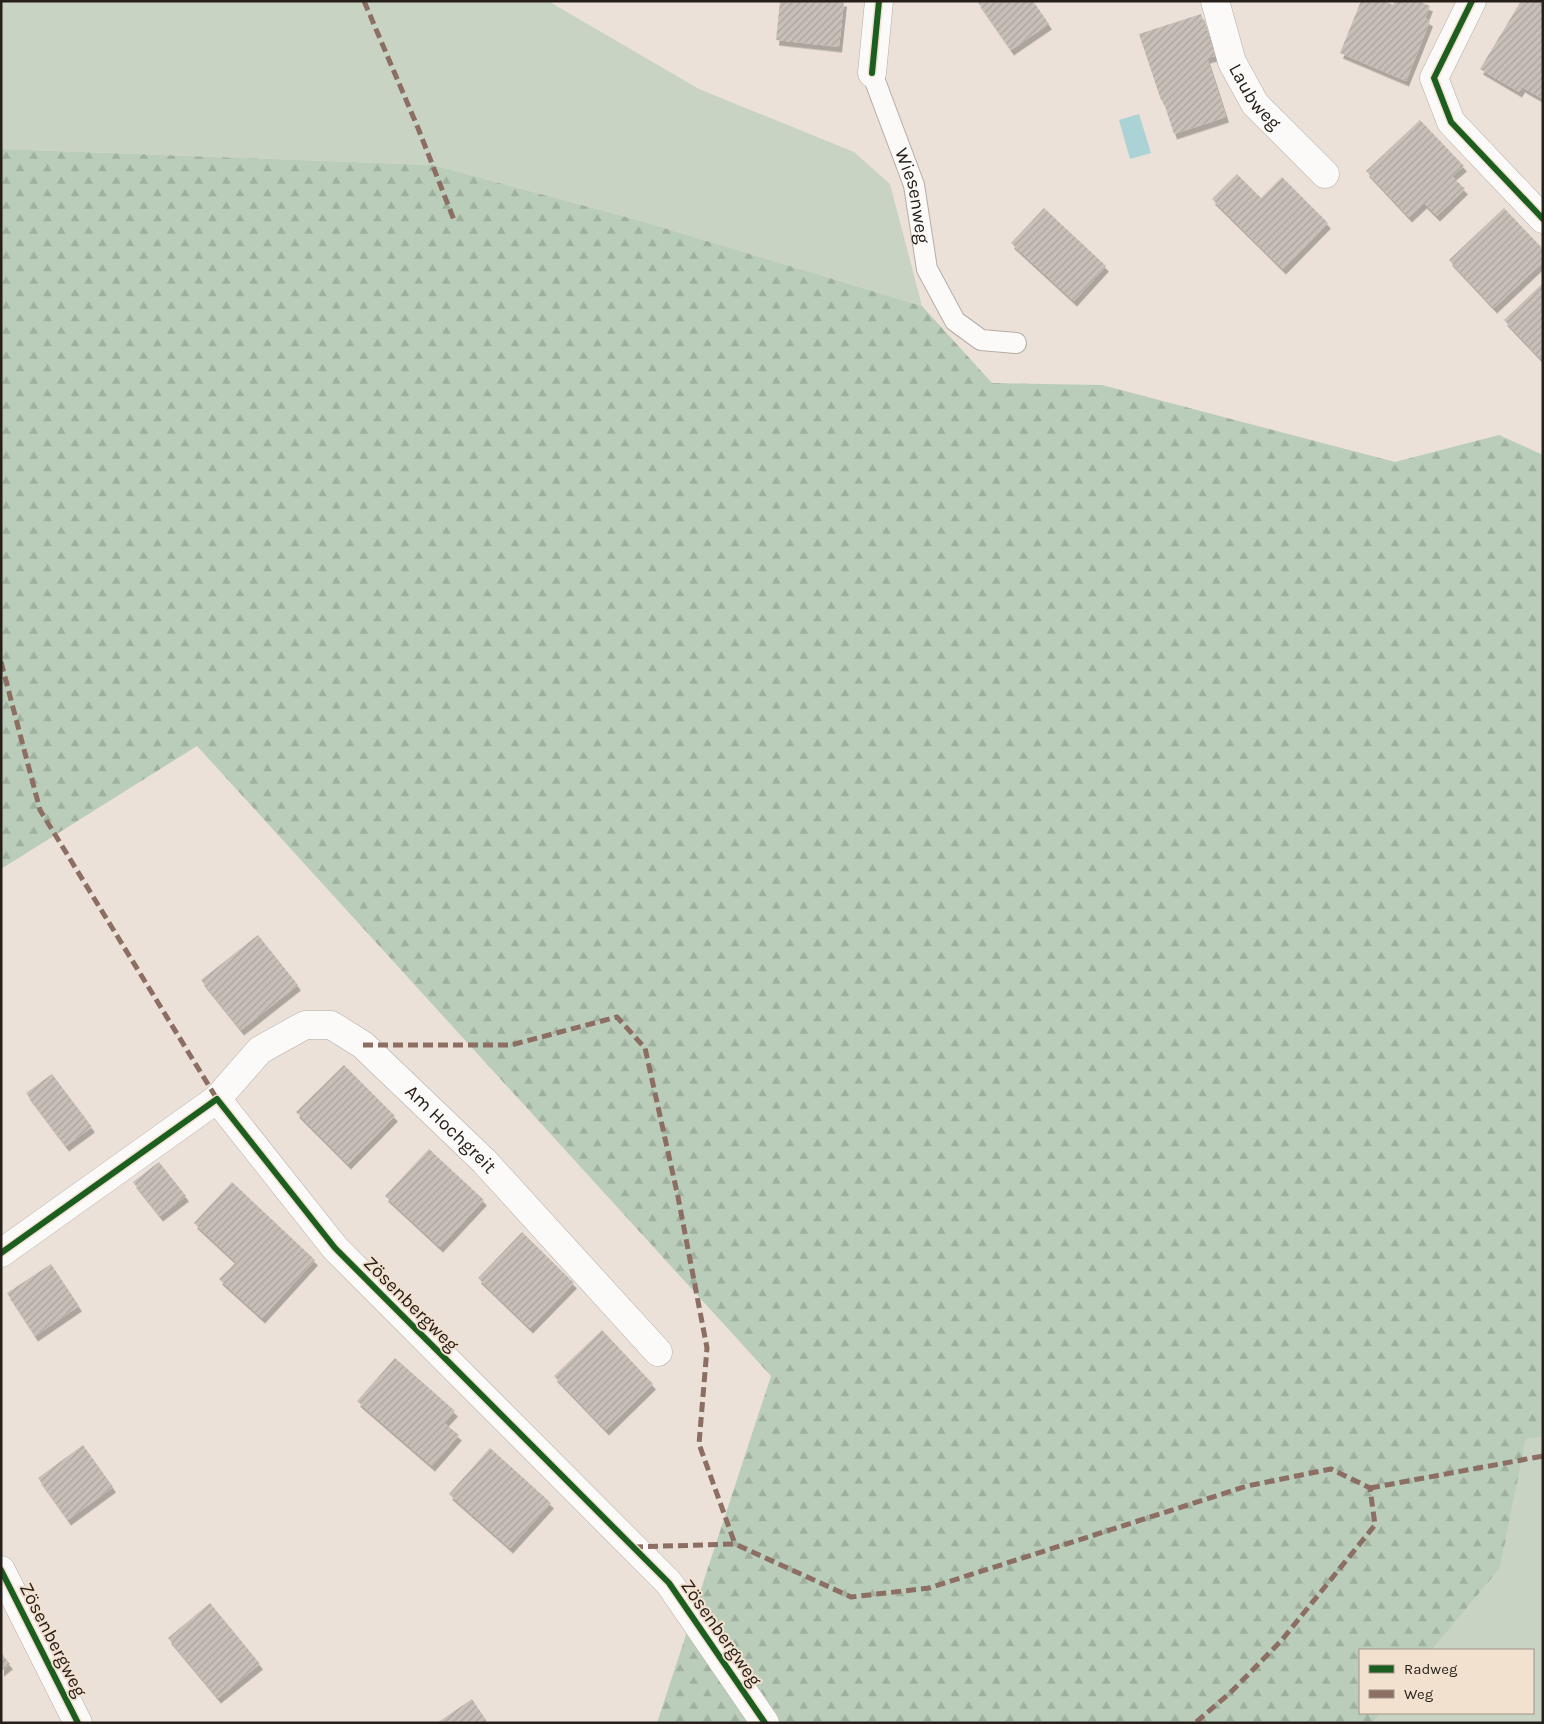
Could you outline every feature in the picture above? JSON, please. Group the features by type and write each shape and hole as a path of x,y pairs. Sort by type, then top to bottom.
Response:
{"street":[{"name":"Wiesenweg","path":"872,73 879,1"},
{"name":"Laubweg","path":"1214,1 1232,62 1254,104 1325,174"},
{"path":"1472,1 1434,78 1451,122 1543,219"},
{"name":"Am Hochgreit","path":"217,1099 260,1050 305,1025 331,1025 363,1045 484,1161 658,1352"},
{"path":"6,1240 217,1099"},
{"name":"Zösenbergweg","path":"217,1099 335,1248 669,1583 765,1723"},
{"name":"Zösenbergweg","path":"1,1570 78,1723"}],"lane":[{"name":"Wiesenweg","path":"872,73 914,185 927,269 936,286 955,321 981,340 1016,344"}],"green space":[{"path":"1,1 548,1 699,89 854,152 890,184 922,306 641,221 433,165 1,149"},
{"path":"1,149 433,165 641,221 922,306 992,383 1102,385 1395,462 1499,435 1543,455 1543,1437 1526,1439 1500,1568 1433,1649 1359,1649 1359,1714 1380,1714 1372,1723 657,1723 771,1376 197,746 1,869"},
{"path":"1543,1437 1543,1723 1372,1723 1380,1714 1534,1714 1534,1649 1433,1649 1500,1568 1526,1439"}],"water":[{"path":"1139,114 1151,153 1130,159 1119,120"}],"building":[{"path":"780,1 844,1 839,47 776,40"},
{"path":"977,1 1033,1 1049,24 1011,50"},
{"path":"1361,1 1384,1 1393,5 1395,1 1418,1 1430,6 1425,18 1430,21 1406,81 1340,53"},
{"path":"1521,1 1543,1 1543,99 1522,87 1519,92 1480,69"},
{"path":"1201,14 1215,56 1207,58 1226,117 1174,134 1139,34"},
{"path":"1420,120 1464,166 1452,176 1465,189 1437,216 1424,203 1409,217 1366,171"},
{"path":"1237,174 1261,198 1282,177 1328,223 1283,269 1212,199"},
{"path":"1044,208 1106,266 1074,301 1011,243"},
{"path":"1504,208 1543,249 1543,262 1494,308 1449,260"},
{"path":"1543,283 1543,361 1504,320"},
{"path":"258,935 298,985 241,1030 201,980"},
{"path":"344,1065 395,1116 348,1164 296,1112"},
{"path":"52,1074 92,1127 66,1146 26,1093"},
{"path":"429,1149 484,1200 440,1247 385,1196"},
{"path":"159,1162 186,1196 160,1216 133,1182"},
{"path":"232,1182 315,1260 262,1318 219,1279 236,1262 194,1223"},
{"path":"522,1232 574,1283 530,1328 478,1278"},
{"path":"51,1264 79,1306 35,1336 7,1293"},
{"path":"602,1330 653,1384 606,1430 554,1376"},
{"path":"395,1358 455,1411 444,1423 459,1435 432,1466 357,1401"},
{"path":"83,1445 113,1487 68,1520 38,1478"},
{"path":"490,1448 551,1503 510,1548 449,1494"},
{"path":"210,1603 260,1664 218,1698 168,1638"},
{"path":"1,1653 10,1664 1,1671"},
{"path":"472,1699 488,1723 437,1723"}],"marked path":[{"path":"364,1 418,128 454,220"},
{"path":"1,662 40,810 217,1099"},
{"path":"363,1045 511,1045 617,1017 645,1048 678,1197 707,1348 699,1444 735,1544"},
{"path":"1370,1488 1543,1456"},
{"path":"633,1547 735,1544 851,1597 929,1588 1247,1486 1331,1469 1370,1488 1375,1525 1281,1641 1231,1692 1195,1723"}],"cycle path":[{"path":"872,73 879,1"},
{"path":"1472,1 1434,78 1451,122 1543,219"},
{"path":"1,1253 217,1099 335,1248 669,1583 765,1723"},
{"path":"1,1570 78,1723"}]}
